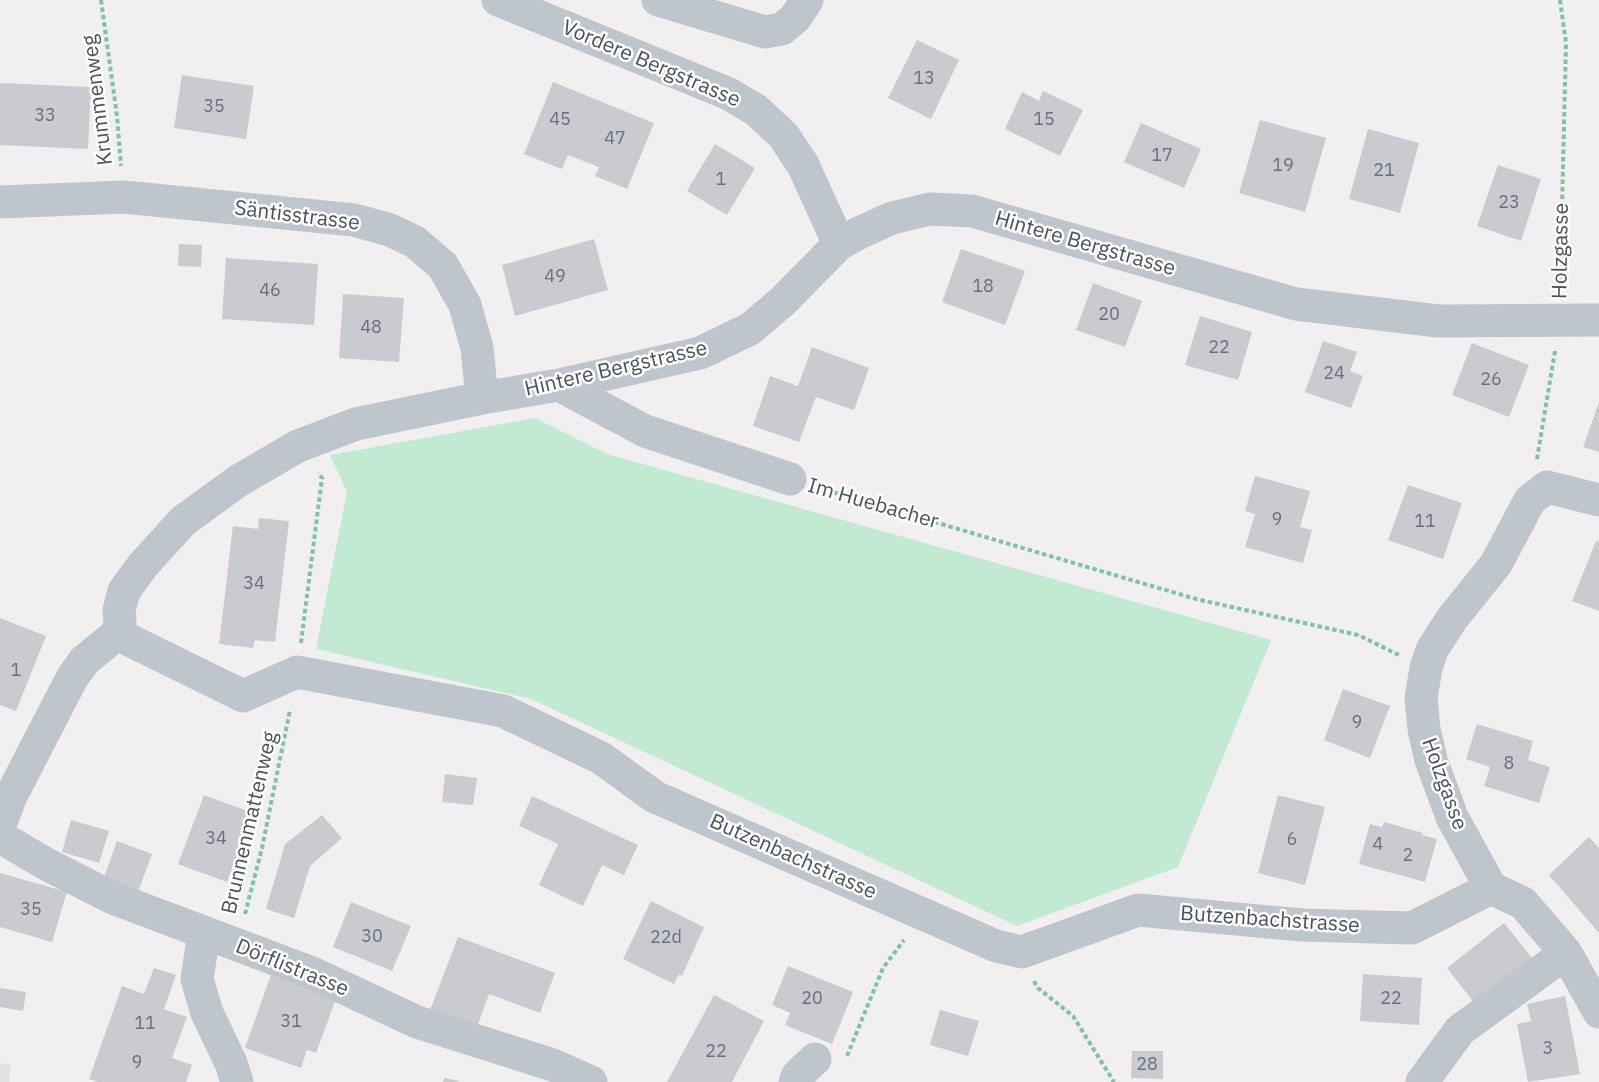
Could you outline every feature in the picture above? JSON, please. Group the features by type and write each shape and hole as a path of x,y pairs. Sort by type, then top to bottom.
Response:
{"street":[{"name":"Vordere Bergstrasse","path":"498,0 540,8 727,93 756,110 783,135 803,165 839,244"},
{"path":"658,0 765,32 782,29 789,24 807,0"},
{"name":"Säntisstrasse","path":"0,202 124,197 354,220 390,230 415,242 443,267 465,305 477,348 482,398"},
{"name":"Hintere Bergstrasse","path":"117,634 120,623 119,610 124,591 142,565 183,521 238,481 298,446 356,424 559,385 700,353 750,329 783,301 839,244 892,218 930,208 972,211 1296,304 1438,321 1599,320"},
{"name":"Im Huebacher","path":"559,385 645,430 790,479"},
{"path":"1530,500 1547,487 1599,500"},
{"name":"Holzgasse","path":"1491,888 1452,817 1431,760 1424,729 1421,698 1426,668 1432,650 1451,620 1496,564 1530,500"},
{"path":"0,825 11,796 72,678 84,661 117,634"},
{"name":"Butzenbachstrasse","path":"117,634 243,696 297,672 503,711 601,758 655,797 986,941 1022,952 1138,910 1302,926 1412,928 1491,888"},
{"name":"Dörflistrasse","path":"0,837 112,898 312,973 417,1022 553,1065 591,1082"},
{"path":"1491,888 1523,903 1566,953 1599,1011"},
{"path":"206,934 197,979 207,1013 231,1063 237,1082"},
{"path":"1422,1082 1460,1030 1566,953"}],"path":[{"name":"Krummenweg","path":"101,0 117,116 124,197"},
{"name":"Holzgasse","path":"1530,500 1560,319 1566,43 1560,0"},
{"path":"298,446 322,478 301,644"},
{"name":"Im Huebacher","path":"790,479 1196,599 1358,635 1426,668"},
{"name":"Brunnenmattenweg","path":"236,945 262,848 291,707"},
{"path":"818,1068 883,968 907,936"},
{"path":"1032,978 1038,988 1073,1016 1114,1082"}],"shaded area":[{"path":"0,1063 11,1065 9,1082 0,1082"}],"green space":[{"path":"535,418 607,454 1271,640 1178,867 1017,926 531,699 316,649 347,492 330,455"}],"building":[{"path":"917,40 959,60 931,119 888,98"},
{"path":"182,75 254,86 246,139 174,128"},
{"path":"553,82 654,123 627,189 595,176 599,167 568,155 562,169 524,154"},
{"path":"0,83 91,87 88,149 0,145"},
{"path":"1043,91 1083,110 1060,156 1005,129 1022,92 1039,101"},
{"path":"1260,120 1326,138 1305,212 1239,193"},
{"path":"1141,123 1201,149 1184,188 1124,162"},
{"path":"1368,129 1419,143 1400,213 1349,199"},
{"path":"715,144 755,168 727,215 687,191"},
{"path":"1498,165 1541,179 1521,241 1477,226"},
{"path":"594,239 608,290 515,316 502,265"},
{"path":"179,244 202,245 201,267 178,266"},
{"path":"961,249 1025,271 1005,325 942,302"},
{"path":"226,258 318,264 314,325 222,319"},
{"path":"1093,283 1142,301 1125,347 1076,330"},
{"path":"343,294 404,298 399,362 339,358"},
{"path":"1200,316 1252,332 1238,380 1185,365"},
{"path":"1323,341 1357,352 1350,371 1363,376 1351,408 1305,392"},
{"path":"1472,343 1529,365 1509,417 1452,395"},
{"path":"812,347 869,368 854,410 816,397 799,442 753,426 770,376 798,386"},
{"path":"1599,402 1599,452 1583,447"},
{"path":"1255,476 1310,491 1300,527 1312,530 1303,563 1245,547 1255,514 1245,511"},
{"path":"1408,485 1462,503 1443,559 1388,540"},
{"path":"259,518 289,521 275,642 255,640 253,648 219,644 233,526 258,529"},
{"path":"1596,541 1599,542 1599,611 1572,601"},
{"path":"0,618 46,636 16,711 0,705"},
{"path":"1343,689 1390,706 1370,758 1324,740"},
{"path":"1477,724 1533,741 1528,760 1550,767 1539,803 1484,786 1490,767 1466,759"},
{"path":"445,774 477,778 473,805 442,802"},
{"path":"204,795 253,813 227,882 178,864"},
{"path":"1278,795 1325,807 1305,885 1258,873"},
{"path":"532,796 638,845 624,875 602,865 583,906 539,885 558,844 519,826"},
{"path":"322,815 342,838 310,866 294,918 266,909 285,844"},
{"path":"71,820 109,831 99,863 62,852"},
{"path":"1384,822 1437,839 1425,882 1359,864 1370,824 1382,827"},
{"path":"1589,837 1599,848 1599,933 1549,875"},
{"path":"117,841 152,854 138,892 103,880"},
{"path":"0,873 67,892 52,942 0,927"},
{"path":"651,901 704,927 682,976 679,974 674,984 623,959"},
{"path":"351,902 411,926 392,971 333,947"},
{"path":"1504,923 1533,959 1476,1005 1447,968"},
{"path":"458,937 555,973 540,1013 489,994 476,1030 429,1013"},
{"path":"788,966 853,992 832,1044 785,1025 790,1013 772,1005"},
{"path":"154,968 176,975 164,1009 187,1017 172,1058 192,1065 186,1082 98,1082 89,1079 122,986 144,994"},
{"path":"272,972 337,996 316,1053 307,1050 301,1068 245,1048"},
{"path":"1363,974 1422,978 1419,1025 1360,1021"},
{"path":"0,988 26,992 23,1011 0,1007"},
{"path":"714,995 764,1021 732,1082 667,1082"},
{"path":"1565,996 1580,1074 1528,1082 1517,1024 1531,1021 1527,1004"},
{"path":"940,1010 979,1021 968,1056 930,1045"},
{"path":"1132,1051 1163,1051 1163,1079 1131,1078"},
{"path":"444,1078 459,1081 459,1082 443,1082"}]}
